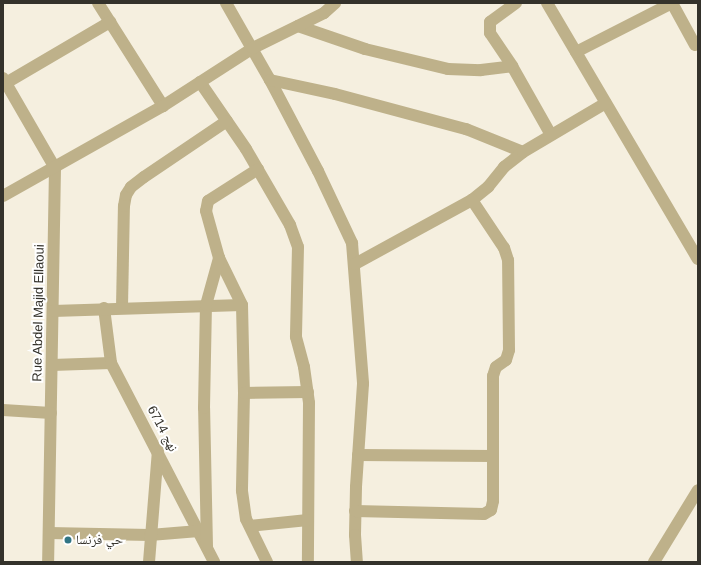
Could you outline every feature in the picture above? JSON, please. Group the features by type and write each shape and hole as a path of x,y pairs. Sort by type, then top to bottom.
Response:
{"street":[{"path":"98,3 163,106"},
{"path":"226,3 270,80 347,229 352,243 356,264 363,384 358,455 355,535 357,562"},
{"path":"3,196 163,106 253,48 324,13 335,3"},
{"path":"516,3 490,22 490,33 512,66 551,135"},
{"path":"547,3 698,259"},
{"path":"576,52 672,3 695,45"},
{"path":"55,168 5,80 110,22"},
{"path":"298,26 366,49 448,69 481,70 512,66"},
{"path":"270,80 335,94 466,129 522,152"},
{"path":"200,82 258,169 290,225 298,247 296,337 309,403 308,562"},
{"path":"356,264 472,200 488,187 504,167 522,152 606,103"},
{"path":"122,307 124,206 126,195 131,187 144,177 227,121"},
{"name":"Rue Abdel Majid Ellaoui","path":"48,562 55,168"},
{"path":"258,169 208,201 206,211 219,258 242,305 244,392 242,491 244,511 267,562"},
{"path":"356,511 484,514 491,510 493,501 493,376 496,367 506,360 509,350 508,260 504,248 472,200"},
{"path":"207,546 204,408 206,305 219,258"},
{"path":"53,311 122,307 242,305"},
{"path":"52,365 111,363 104,308"},
{"name":"نهج 6714","path":"111,363 158,450 214,562"},
{"path":"244,392 308,392"},
{"path":"3,410 51,414"},
{"path":"149,562 158,450"},
{"path":"358,455 493,456"},
{"path":"654,562 698,490"},
{"path":"250,526 308,520"},
{"path":"49,533 150,535 199,531"}],"place":[{"name":"حي فرنسا","path":"68,540"}]}
